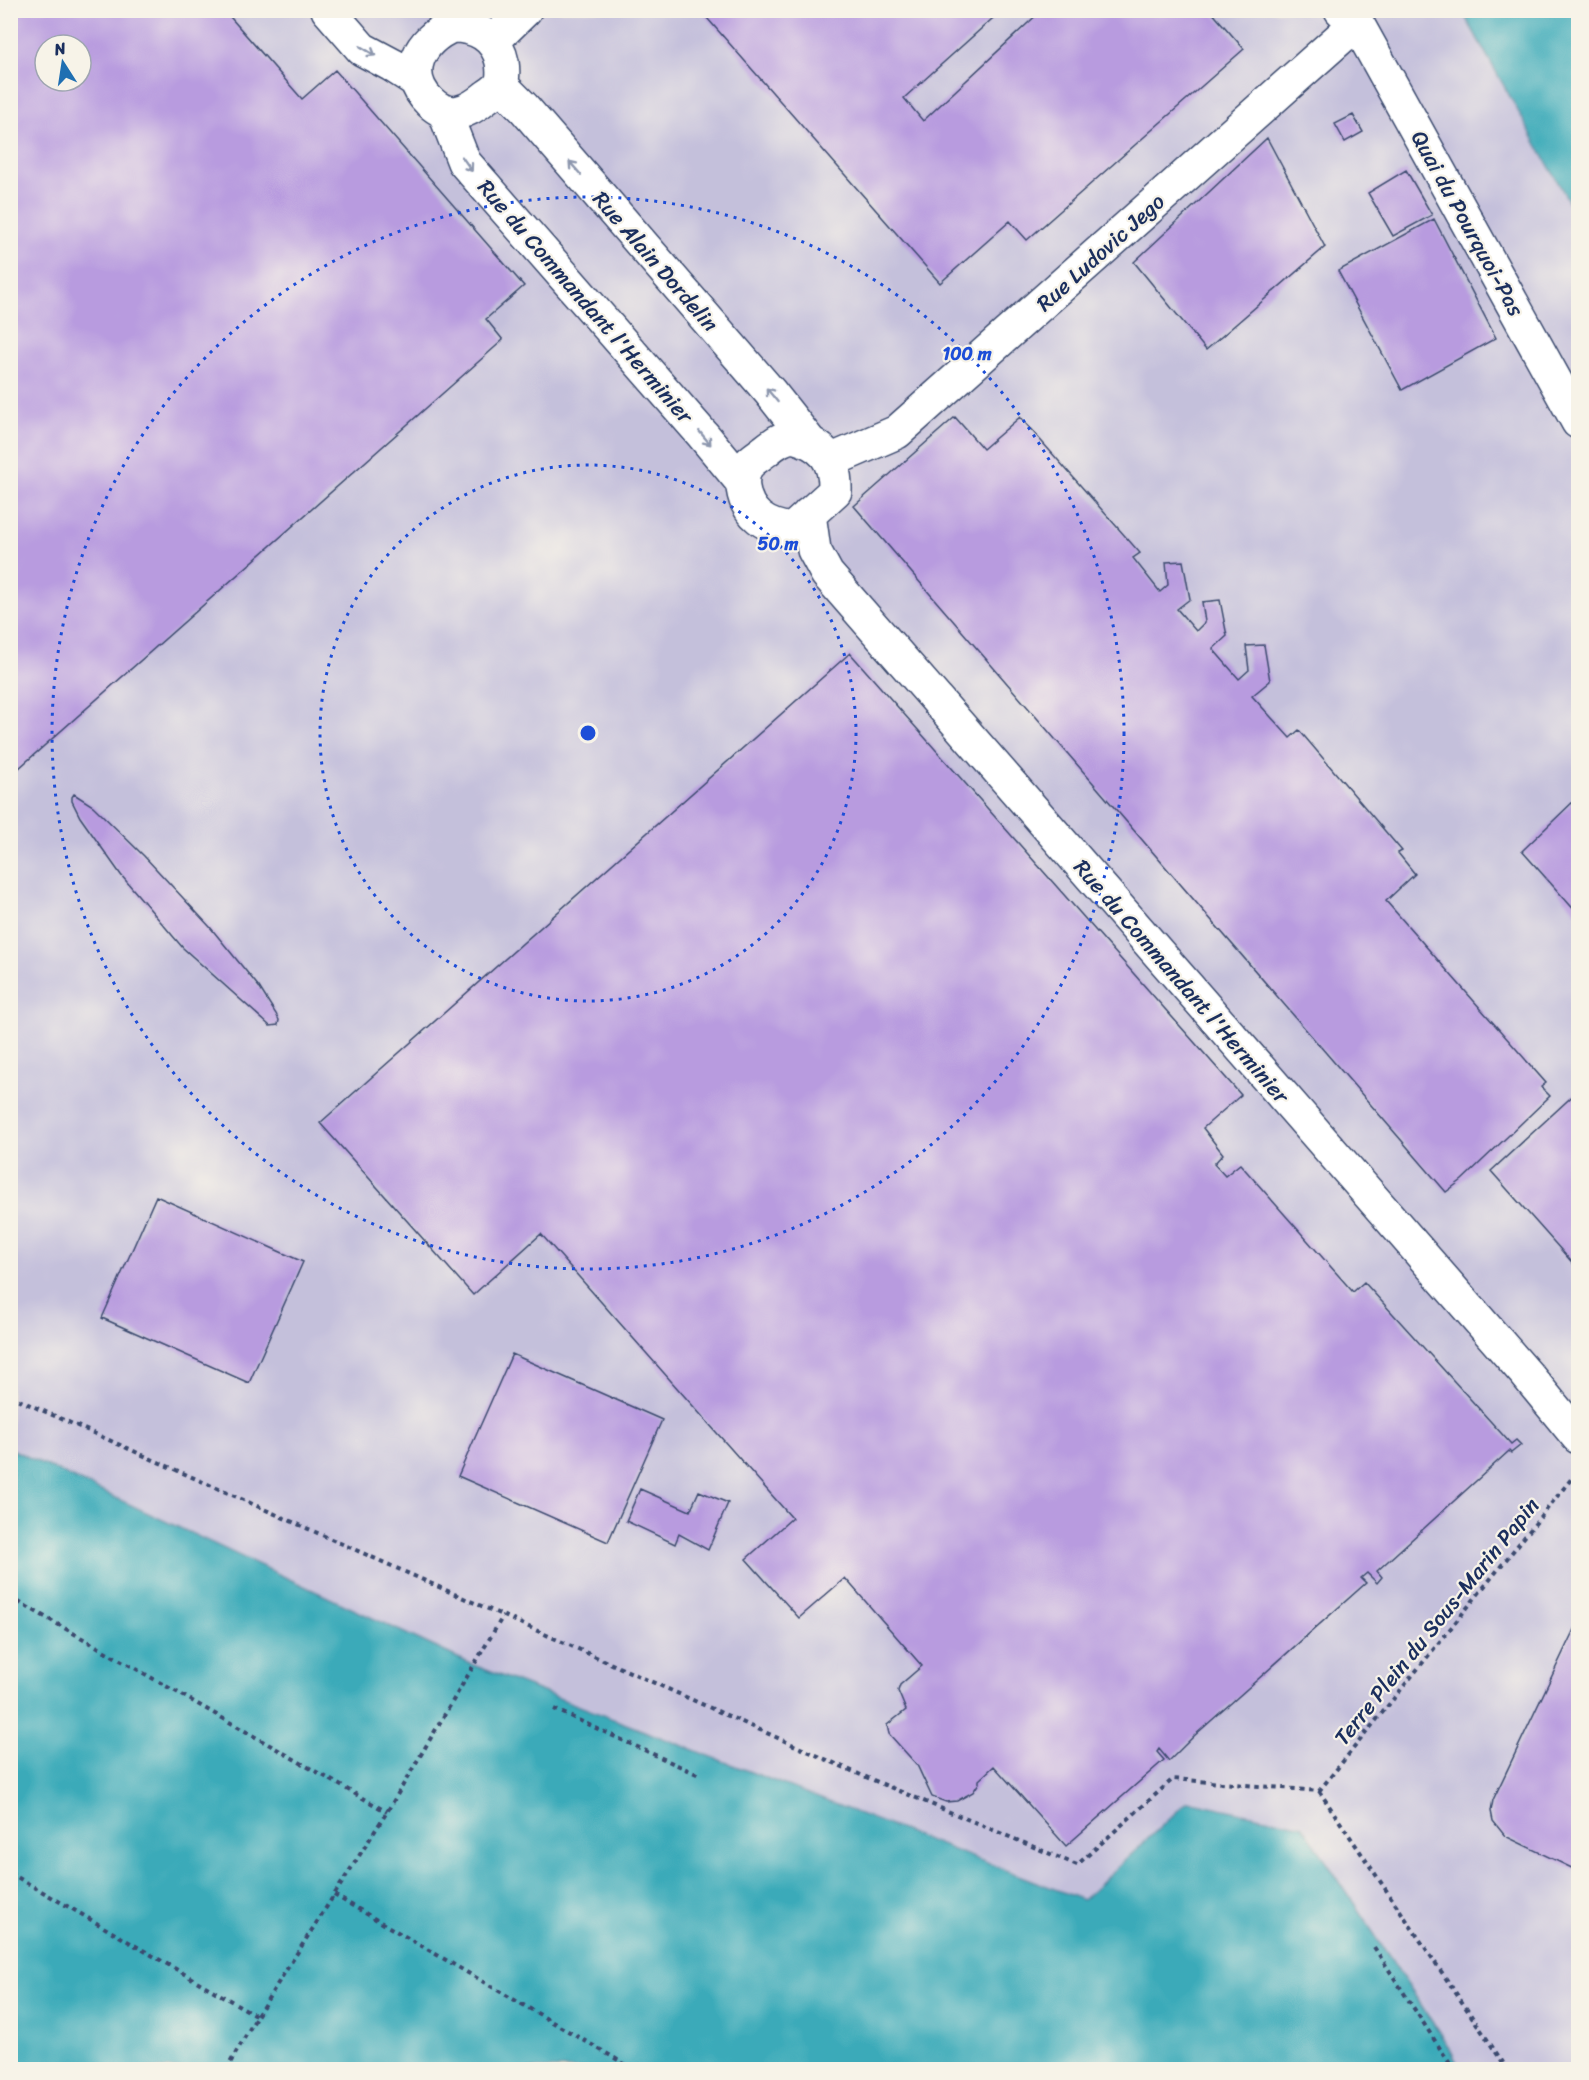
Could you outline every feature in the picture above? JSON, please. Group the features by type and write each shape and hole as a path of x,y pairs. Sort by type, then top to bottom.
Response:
{"street":[{"path":"328,10 362,49 417,81"},
{"path":"493,41 525,10"},
{"name":"Quai du Pourquoi-Pas","path":"1349,17 1578,422"},
{"name":"Rue Ludovic Jego","path":"819,451 897,432 1349,17"},
{"path":"444,18 482,32 493,41 501,54 504,70 501,85 471,109 458,113 444,111 432,104 423,94 417,81 418,54 442,30 444,18"},
{"name":"Rue Alain Dordelin","path":"501,85 819,451"},
{"name":"Rue du Commandant l'Herminier","path":"444,111 464,162 742,482"},
{"path":"794,436 819,451 835,476 835,491 792,530 776,528 762,521 751,511 744,497 742,482 746,466 780,438 794,436"},
{"name":"Rue du Commandant l'Herminier","path":"809,514 814,550 826,574 1578,1437"}],"path":[{"path":"10,1395 861,1775 1077,1865 1173,1779 1319,1791 1508,2070"},
{"name":"Terre Plein du Sous-Marin Papin","path":"1319,1791 1578,1471"},
{"path":"10,1596 387,1812"},
{"path":"226,2070 257,2016 387,1812 503,1616"},
{"path":"554,1709 699,1775"},
{"path":"10,1873 257,2016"},
{"path":"334,1895 635,2070"},
{"path":"1374,1947 1454,2070"}],"shaded area":[{"path":"11,11 1462,11 1578,218 1578,2069 1460,2069 1450,2049 1188,1801 1083,1901 473,1665 11,1449"}],"water":[{"path":"1462,11 1578,11 1578,218"},
{"path":"11,1449 473,1665 1083,1900 1188,1801 1303,1826 1450,2049 1460,2069 11,2069"}],"building":[{"path":"10,10 224,10 302,99 335,70 524,286 486,319 503,340 10,776"},
{"path":"700,10 1002,10 904,98 923,121 1042,10 1210,10 1244,49 1027,240 1010,221 940,283"},
{"path":"1353,115 1363,132 1345,142 1335,124"},
{"path":"1267,138 1325,247 1206,350 1134,262"},
{"path":"1406,170 1432,215 1393,236 1368,193"},
{"path":"1434,219 1496,338 1402,390 1338,271"},
{"path":"955,417 983,449 1020,417 1140,553 1133,558 1160,592 1168,585 1166,562 1183,561 1190,599 1177,609 1196,631 1205,622 1202,602 1220,600 1227,636 1213,649 1239,679 1249,670 1246,646 1264,645 1270,681 1252,696 1290,738 1299,730 1402,851 1398,853 1415,874 1386,901 1546,1083 1541,1087 1550,1096 1462,1180 1446,1192 854,506"},
{"path":"850,653 1241,1095 1203,1128 1223,1154 1214,1164 1225,1176 1240,1164 1353,1292 1364,1282 1511,1444 1516,1440 1521,1445 1511,1453 1509,1451 1377,1571 1382,1577 1377,1583 1367,1573 1361,1578 1366,1583 1169,1761 1159,1749 1157,1752 1164,1760 1066,1846 994,1766 979,1780 973,1792 957,1801 946,1802 932,1797 917,1765 889,1734 887,1725 906,1710 898,1691 900,1685 922,1666 845,1578 799,1618 746,1559 792,1518 541,1234 473,1295 320,1123"},
{"path":"74,794 93,806 144,856 210,927 259,987 279,1020 278,1025 270,1026 183,948 121,875 80,817 72,801"},
{"path":"1578,797 1578,914 1522,851"},
{"path":"1578,1091 1578,1269 1491,1171"},
{"path":"156,1196 303,1262 249,1383 102,1318"},
{"path":"512,1354 662,1420 608,1542 458,1476"},
{"path":"640,1489 690,1511 699,1491 728,1503 708,1550 679,1534 675,1544 626,1521"},
{"path":"1578,1621 1578,1871 1505,1836 1493,1821 1491,1811 1493,1800"}]}
